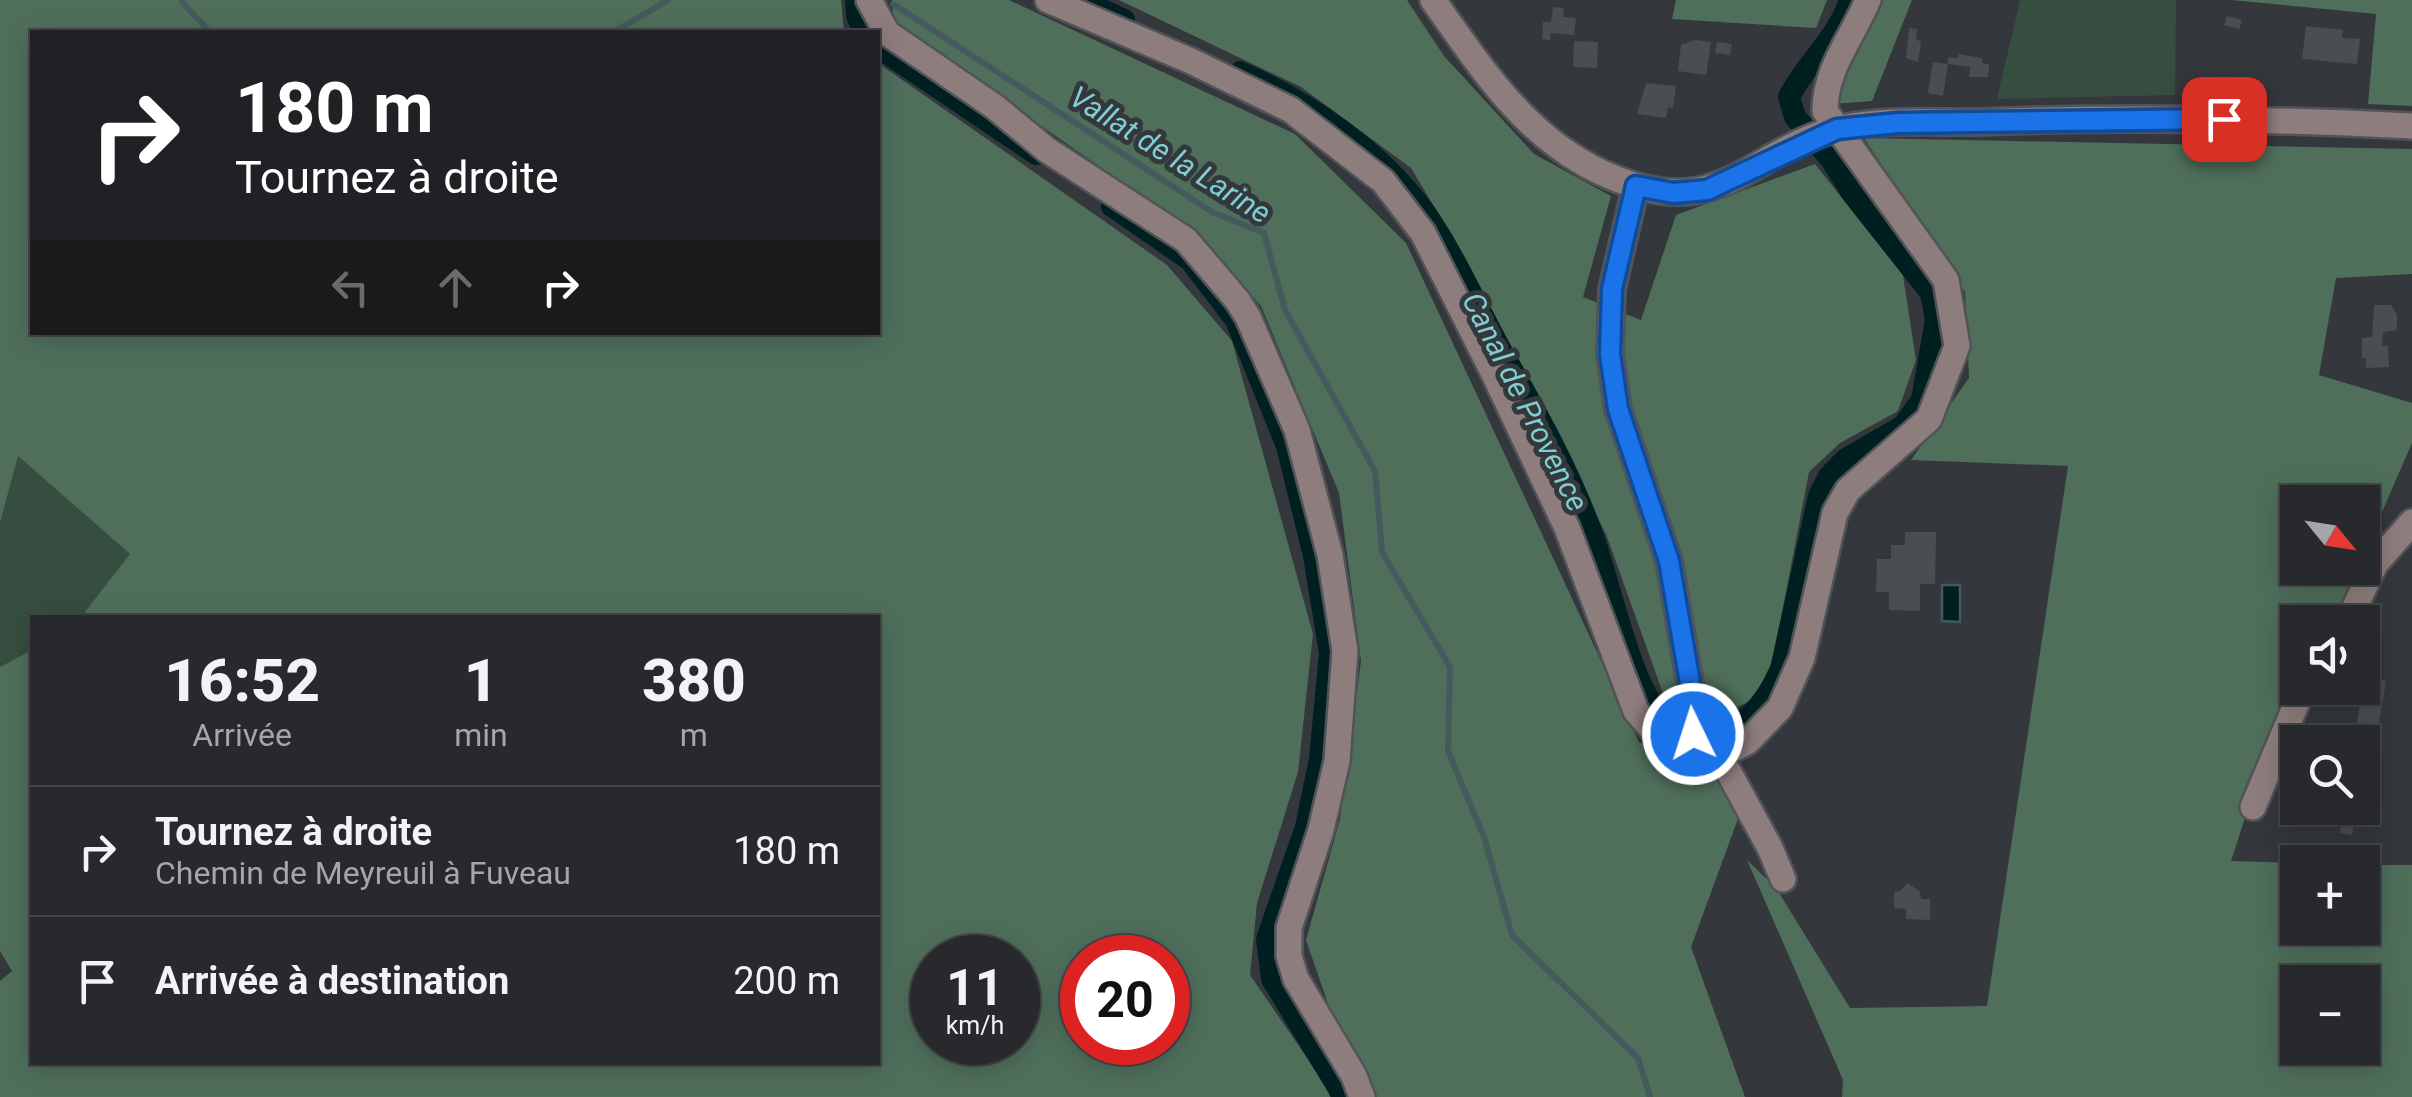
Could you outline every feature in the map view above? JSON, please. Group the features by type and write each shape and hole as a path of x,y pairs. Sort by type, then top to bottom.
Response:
{"street":[{"path":"869,0 887,34 995,107 1047,150 1186,240 1248,317 1297,430 1330,555 1345,651 1336,761 1290,928 1288,956 1296,979 1354,1076 1362,1097"},
{"path":"1048,0 1291,110 1382,181 1423,233 1495,376 1567,528 1636,711 1655,734 1691,734"},
{"path":"1433,0 1503,97 1565,154 1600,173 1636,186 1673,193 1707,190 1837,129 1898,123 2260,118 2412,126"},
{"path":"1636,186 1612,289 1610,354 1618,409 1669,561 1691,734 1708,757 1720,756 1747,742 1780,708 1802,658 1834,513 1848,490 1929,420 1957,346 1946,280 1825,112 1830,73 1868,0"},
{"path":"2356,605 2375,564 2412,522"},
{"path":"2253,807 2296,705"},
{"path":"1720,756 1783,879"}],"green space":[{"path":"0,0 841,0 844,30 30,30 30,335 880,335 880,64 1167,265 1232,341 1313,634 1298,772 1257,903 1250,975 1330,1097 0,1097 0,981 12,971 0,951 0,667 30,651 30,1065 880,1065 880,615 83,615 130,554 18,456 0,523"},
{"path":"892,0 1009,0 1295,134 1406,243 1639,742 1720,779 1739,816 1691,947 1745,1097 1375,1097 1333,1018 1306,940 1340,819 1361,661 1339,493 1261,306 1199,236 894,23"},
{"path":"1119,0 1407,0 1444,56 1534,154 1611,196 1583,297 1641,320 1676,215 1815,164 1903,275 1916,360 1898,411 1840,443 1809,472 1773,660 1754,699 1711,720 1665,699 1606,534 1447,228 1411,168 1301,87"},
{"path":"1676,0 1827,0 1816,28 1672,19"},
{"path":"1875,0 1912,0 1872,101 1832,104"},
{"path":"2020,0 2176,0 2175,95 1997,99"},
{"path":"2231,0 2412,0 2412,106 2368,104 2376,14"},
{"path":"1864,138 2412,149 2412,274 2336,278 2319,375 2412,403 2412,443 2380,517 2380,485 2280,485 2280,585 2350,585 2340,605 2280,605 2281,705 2231,861 2280,862 2280,945 2380,945 2380,865 2412,865 2412,1097 1842,1097 1843,1080 1747,860 1776,888 1850,1008 1987,1006 2068,466 1911,460 1969,378 1965,292"},
{"path":"18,455 131,555 83,615 30,615 30,651 0,667 0,523"}],"water":[{"path":"1942,585 1960,585 1960,622 1942,621"}],"building":[{"path":"1553,7 1564,8 1563,17 1576,18 1574,35 1551,33 1550,40 1542,39 1543,22 1551,22"},
{"path":"2227,16 2242,20 2239,29 2224,25"},
{"path":"2306,26 2343,30 2342,38 2360,39 2357,64 2302,59"},
{"path":"1909,28 1917,29 1916,40 1921,41 1918,62 1906,58"},
{"path":"1695,40 1711,42 1706,75 1678,71 1681,45"},
{"path":"1574,41 1598,42 1597,68 1573,67"},
{"path":"1717,42 1732,44 1730,55 1715,53"},
{"path":"1959,54 1982,58 1982,63 1989,64 1988,77 1969,77 1970,67 1948,64 1948,57 1958,58"},
{"path":"1933,62 1948,64 1943,96 1928,93"},
{"path":"1646,83 1676,86 1673,108 1668,107 1666,118 1637,114"},
{"path":"2374,305 2391,305 2397,315 2397,330 2383,332 2382,346 2388,346 2389,367 2366,368 2366,358 2362,358 2362,338 2372,337"},
{"path":"1905,532 1936,532 1935,584 1920,584 1920,611 1889,610 1889,592 1876,592 1877,559 1891,559 1891,545 1905,545"},
{"path":"2380,680 2386,681 2379,725 2356,725 2360,705 2380,705"},
{"path":"2341,825 2354,825 2352,835 2340,833"},
{"path":"1908,883 1920,892 1921,899 1930,899 1930,920 1906,919 1906,909 1894,908 1894,892"}],"waterway":[{"name":"Vallat de la Larine","path":"617,30 668,0"},
{"name":"Canal de Provence","path":"856,0 863,30"},
{"name":"Canal de Provence","path":"1081,0 1124,20"},
{"name":"Canal de Provence","path":"1240,72 1292,98 1342,130 1387,169 1425,213 1456,263 1565,469 1595,542 1632,662 1652,705 1673,722 1707,731 1722,730 1735,726 1757,708 1781,669 1819,496 1829,476 1846,459 1903,426 1922,400 1936,320 1931,293 1795,117 1789,97 1838,27 1850,0"},
{"name":"Vallat de la Larine","path":"182,2 208,30"},
{"name":"Vallat de la Larine","path":"893,4 1212,212 1264,233 1285,310 1375,471 1382,552 1450,667 1448,751 1484,837 1512,935 1638,1058 1650,1097"},
{"name":"Canal de Provence","path":"880,48 1036,154"},
{"name":"Canal de Provence","path":"1112,206 1190,260 1236,320 1287,446 1314,556 1330,653 1320,759 1306,827 1267,939 1272,979 1344,1097"}],"route":[{"path":"1693,734 1696,718 1669,561 1618,409 1610,354 1612,289 1636,186 1673,193 1707,190 1837,129 1898,123 2224,119"}]}
